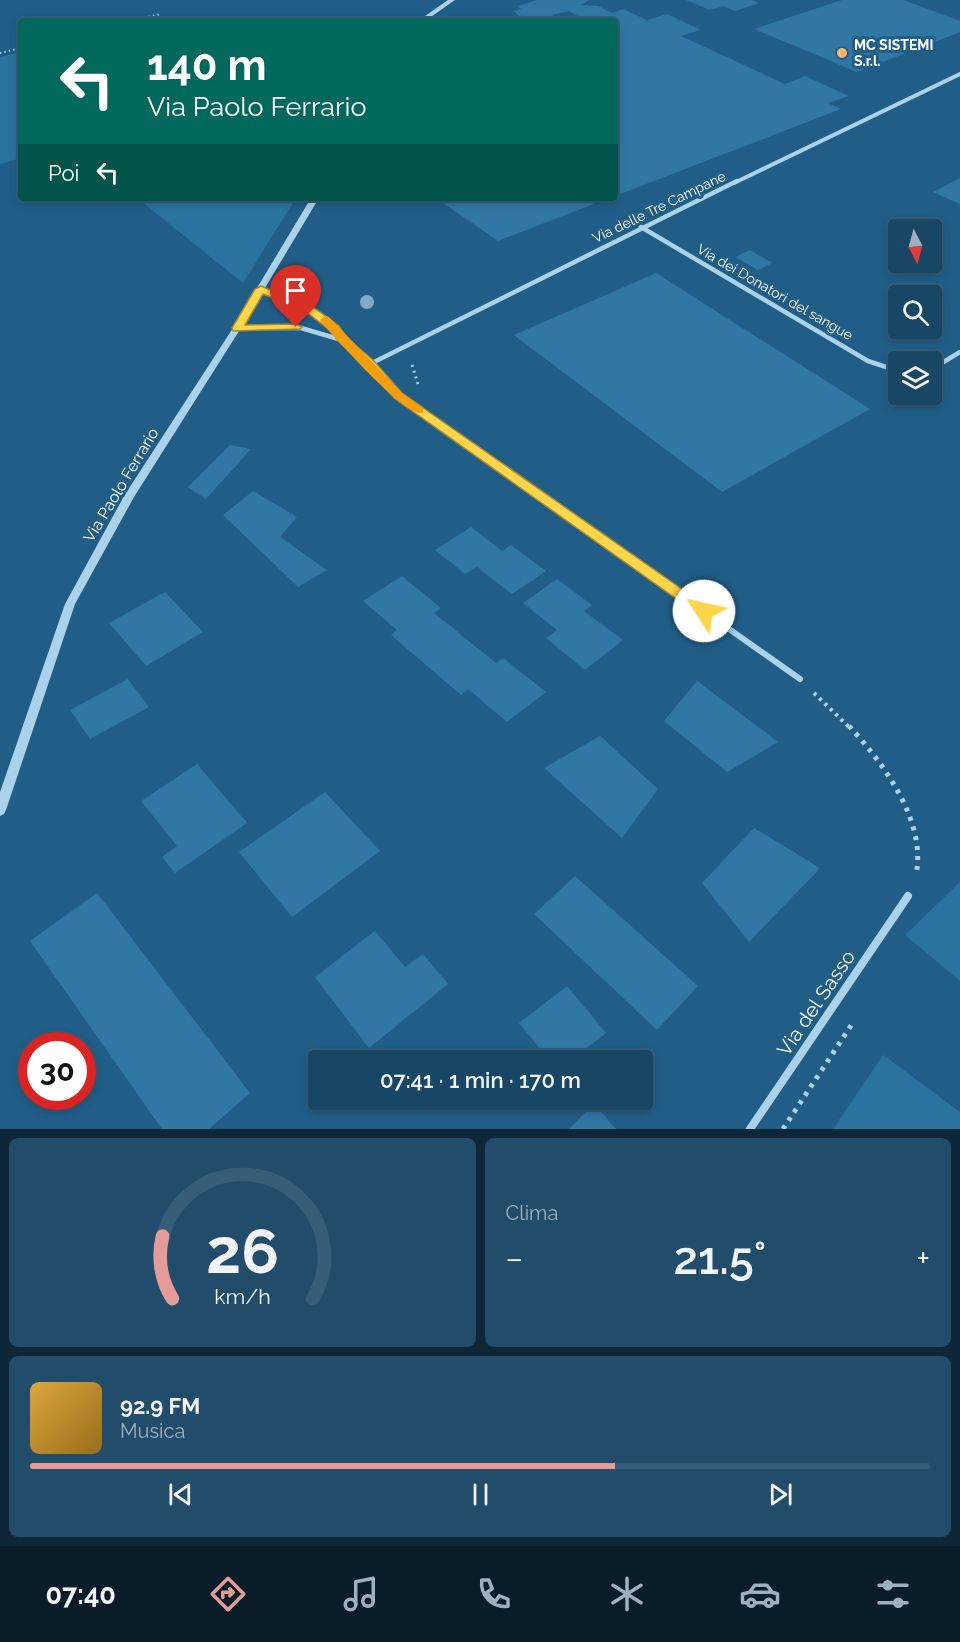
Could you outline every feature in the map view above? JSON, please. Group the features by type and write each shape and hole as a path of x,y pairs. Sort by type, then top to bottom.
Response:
{"street":[{"path":"426,18 453,0"},
{"name":"Via delle Tre Campane","path":"370,364 641,227 960,74"},
{"name":"Via Paolo Ferrario","path":"0,810 70,604 129,496 237,328 313,201"},
{"name":"Via dei Donatori del sangue","path":"641,227 868,361 888,368"},
{"path":"261,289 309,309 335,328 342,340 370,364 398,395 800,679"},
{"path":"237,328 296,327 308,329 327,338 342,340"},
{"path":"942,363 960,352"},
{"name":"Via del Sasso","path":"750,1129 908,896"}],"path":[{"path":"144,18 161,14"},
{"path":"0,53 18,49"},
{"path":"418,357 412,366 419,385"},
{"path":"800,679 873,750 905,801 914,830 918,872 908,896"}],"shaded area":[{"path":"18,53 18,159 0,164 0,57"},
{"path":"141,201 294,201 243,283"},
{"path":"960,882 960,981 905,935"},
{"path":"883,1055 960,1112 960,1129 833,1129"}],"building":[{"path":"537,0 589,0 581,5 598,6 612,13 623,9 647,20 667,14 701,30 681,36 785,84 805,76 849,96 828,103 841,109 618,195 618,18 581,18 569,11 552,15 557,18 521,18 514,11 521,9 518,6"},
{"path":"686,0 752,0 759,3 735,11 724,6 710,10"},
{"path":"842,0 904,0 960,21 960,32 857,72 754,29"},
{"path":"960,178 960,204 933,192"},
{"path":"440,201 601,201 498,241"},
{"path":"750,250 772,263 758,270 735,257"},
{"path":"656,273 870,409 722,492 514,335"},
{"path":"230,445 251,449 206,499 188,487"},
{"path":"253,491 297,517 280,537 327,570 298,587 223,515"},
{"path":"471,527 502,551 511,545 546,571 512,594 477,567 465,574 435,550"},
{"path":"402,576 441,608 434,613 496,663 503,658 546,692 507,722 468,689 461,695 391,635 397,630 363,601"},
{"path":"557,579 592,605 584,611 623,640 585,670 546,638 557,630 523,603"},
{"path":"165,592 203,632 146,666 109,623"},
{"path":"128,679 149,707 90,739 70,710"},
{"path":"697,681 778,742 727,772 664,721"},
{"path":"600,736 658,789 622,838 544,768"},
{"path":"197,764 247,823 175,873 162,857 177,846 141,801"},
{"path":"325,792 380,851 292,917 239,852"},
{"path":"754,828 820,868 749,942 702,883"},
{"path":"575,876 698,986 657,1030 534,914"},
{"path":"97,893 250,1093 209,1129 162,1129 30,941"},
{"path":"375,931 405,967 423,954 448,984 369,1048 315,977"},
{"path":"567,986 606,1033 584,1050 541,1050 519,1023"},
{"path":"588,1110 599,1110 616,1129 569,1129"}],"slow traffic":[{"path":"325,320 398,395 419,410"}],"place":[{"name":"MC SISTEMI S.r.l.","path":"842,53"}],"route":[{"path":"296,327 237,328 261,289 309,309 335,328 342,340 370,364 398,395 704,611"}]}
